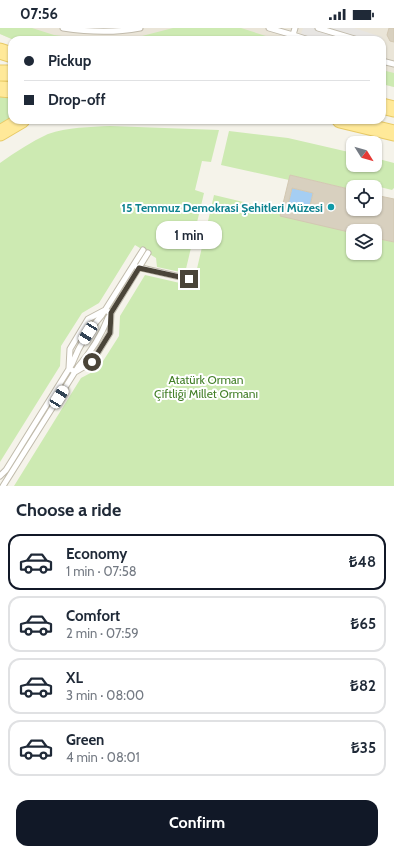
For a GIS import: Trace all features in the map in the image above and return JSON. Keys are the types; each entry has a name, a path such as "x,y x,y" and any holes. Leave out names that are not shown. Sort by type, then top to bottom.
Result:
{"main road":[{"path":"0,133 15,124"},
{"path":"357,124 394,133"}],"lane":[{"path":"63,28 100,32 140,28"},
{"path":"269,28 287,36"},
{"path":"318,28 345,36"},
{"path":"0,476 6,470 69,368 76,352 143,250"},
{"path":"4,486 75,372 86,358 111,313 148,253"},
{"path":"132,266 189,279"},
{"path":"105,310 111,313"},
{"path":"69,368 75,372"}],"shaded area":[{"path":"0,28 394,28 394,87 386,85 386,36 8,36 8,37 0,34"},
{"path":"303,28 354,28 379,36 300,36"}],"green space":[{"path":"0,28 32,28 62,36 8,36 8,37 0,34"},
{"path":"173,28 241,28 266,36 142,36"},
{"path":"386,71 394,73 394,87 386,85"},
{"path":"0,97 8,97 8,121 0,126"},
{"path":"110,126 219,130 211,162 202,161 195,190 204,193 185,273 157,267 156,258 135,245 99,303 82,313 61,346 60,366 0,462 0,163 23,147 48,134 71,129"},
{"path":"229,131 288,138 346,151 346,172 382,172 382,160 394,163 394,188 392,190 382,188 382,180 346,180 346,188 290,175 289,180 221,165"},
{"name":"Atatürk Orman Çiftliği Millet Ormanı","path":"214,195 281,211 346,231 346,260 382,260 382,239 394,242 394,486 14,486 81,378 98,369 119,336 120,316 145,275 193,286"}],"water":[{"path":"292,188 313,193 309,210 288,205"}],"building":[{"path":"389,28 394,28 394,42 390,41 387,35"},
{"name":"15 Temmuz Demokrasi Şehitleri Müzesi","path":"290,175 346,188 346,216 382,216 382,196 394,199 394,242 382,239 382,224 346,224 346,231 280,216","holes":["292,188 313,193 309,210 288,205"]}],"place":[{"name":"15 Temmuz Demokrasi Şehitleri Müzesi","path":"331,207"}],"route":[{"path":"92,362 110,333 111,313 139,268 189,279"}]}
